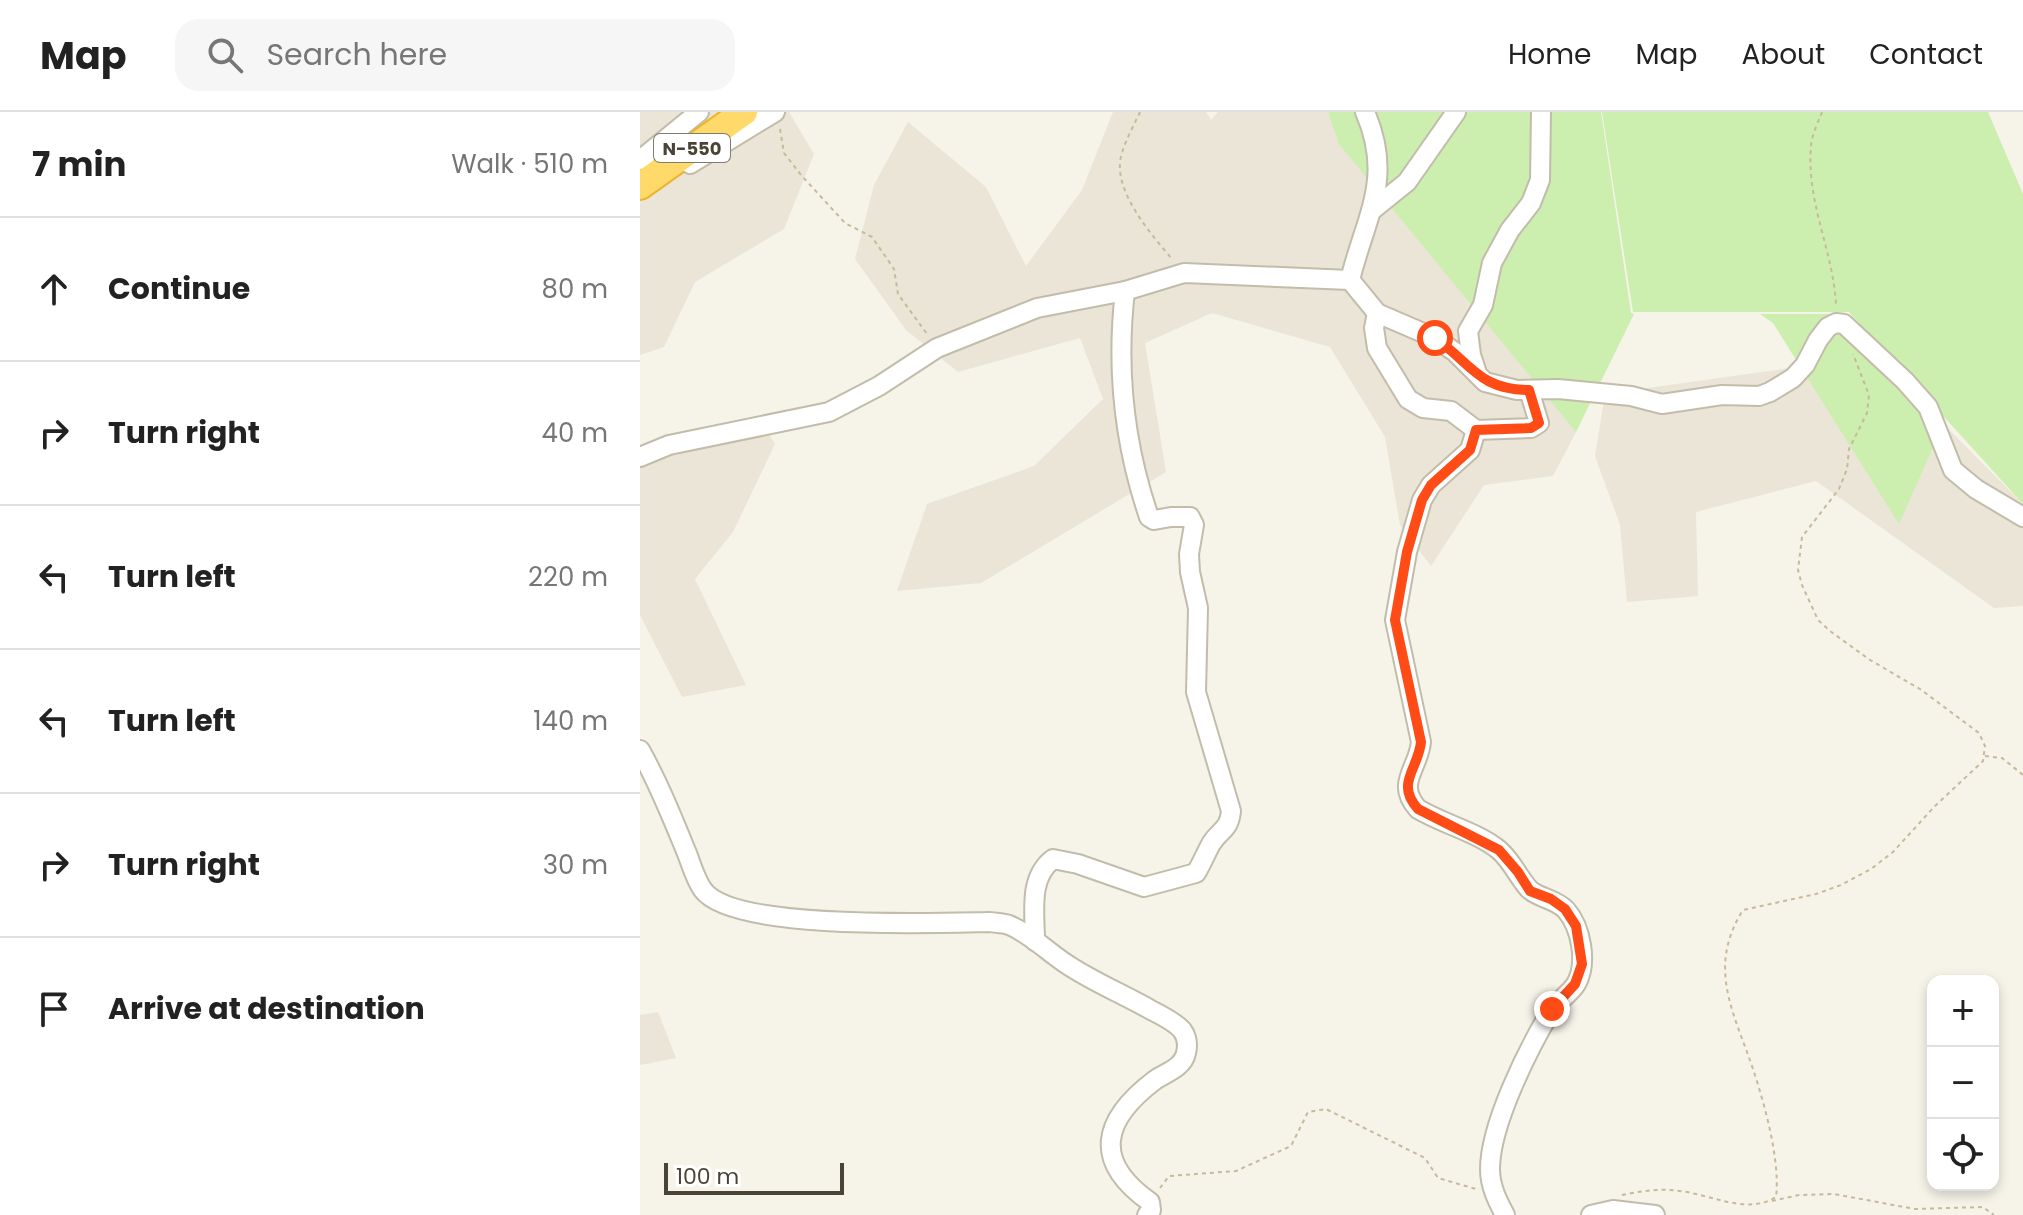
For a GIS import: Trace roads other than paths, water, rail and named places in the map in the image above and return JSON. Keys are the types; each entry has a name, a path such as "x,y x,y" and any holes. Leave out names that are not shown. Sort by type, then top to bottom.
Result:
{"highway":[{"name":"N-550","path":"643,175 725,112"},
{"name":"N-550","path":"643,175 744,112"}],"street":[{"path":"643,175 699,112"},
{"path":"1350,280 1379,176 1376,137 1365,112"},
{"path":"1371,211 1407,182 1456,112"},
{"path":"1479,377 1471,355 1468,331 1483,305 1492,263 1510,230 1531,203 1540,180 1541,112"},
{"path":"640,195 777,119"},
{"path":"640,457 669,445 829,412 879,386 937,348 1037,308 1125,291 1184,273 1350,280 1377,313 1441,342 1485,382 1517,390 1558,389 1631,396 1662,404 1722,395 1759,396 1770,392 1799,372 1828,327 1840,324 1905,381 1928,407 1953,470 1976,489 2023,517"},
{"path":"1035,941 1034,895 1044,866 1053,859 1078,864 1144,887 1196,873 1213,840 1226,829 1230,820 1231,811 1196,692 1198,608 1189,554 1194,525 1190,517 1154,520 1149,517 1136,480 1123,404 1119,336 1125,291"},
{"path":"1377,313 1374,328 1377,348 1408,399 1423,408 1451,411 1476,430 1531,428 1539,423 1529,390"},
{"path":"1441,342 1468,331"},
{"path":"1476,430 1470,450 1431,485 1422,500 1407,552 1395,620 1421,742 1420,755 1407,787 1409,799 1418,809 1499,850 1530,891 1551,899 1565,909 1576,926 1582,964 1575,984 1552,1009 1502,1115 1492,1144 1492,1190 1505,1215"},
{"path":"640,750 702,889 715,902 790,920 990,922 1009,926 1067,965 1180,1028 1187,1038 1186,1057 1132,1099 1119,1115 1110,1139 1111,1156 1118,1174 1148,1208"},
{"path":"1593,1214 1613,1210 1655,1215"}]}
